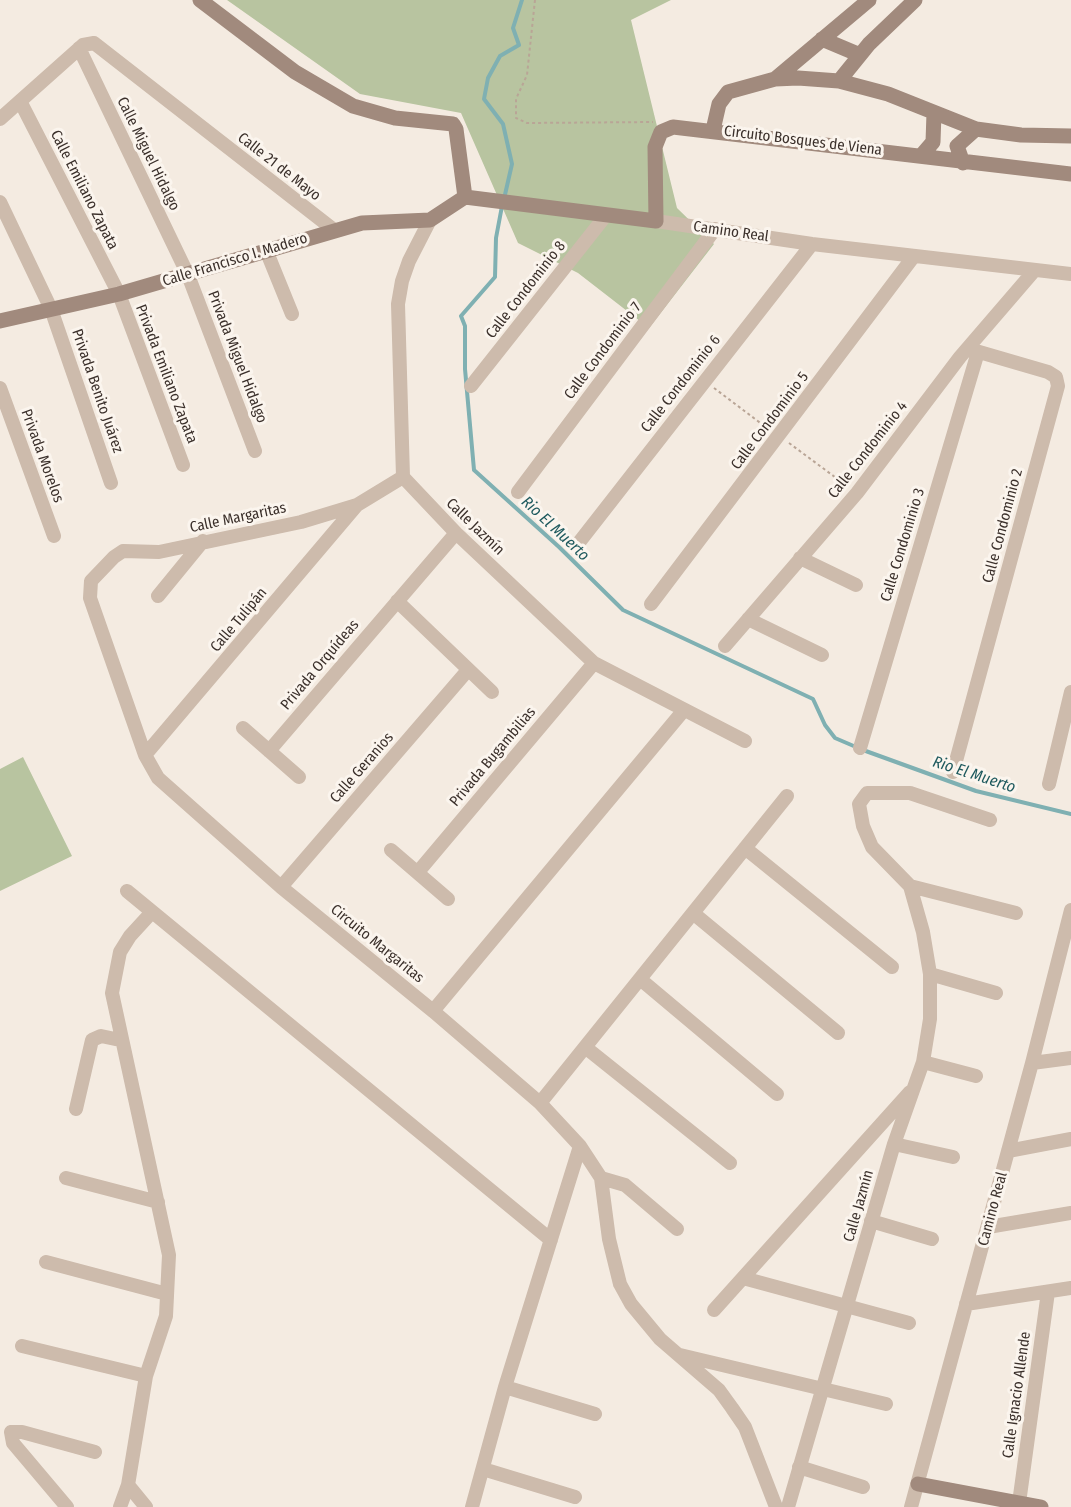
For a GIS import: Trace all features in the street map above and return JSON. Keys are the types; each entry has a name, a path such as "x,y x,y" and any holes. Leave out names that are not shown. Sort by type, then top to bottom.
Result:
{"main road":[{"path":"200,0 295,72 353,106 395,118 453,124 456,129 469,197 430,220"},
{"path":"775,79 869,0"},
{"path":"839,81 860,55 915,0"},
{"path":"822,39 860,55"},
{"name":"Circuito Bosques de Viena","path":"1071,136 1021,135 976,129 888,94 839,81 775,79 728,92 719,104 713,130 963,163 1071,174"},
{"path":"921,156 933,142 934,113"},
{"path":"656,221 655,147 661,132 673,127 713,130"},
{"path":"963,163 957,146 976,129"},
{"name":"Camino Real","path":"469,197 538,204 656,221"},
{"name":"Calle Francisco I. Madero","path":"0,321 119,294 362,223 430,220"},
{"path":"918,1484 988,1503 1019,1503 1041,1507"}],"street":[{"name":"Calle 21 de Mayo","path":"79,48 89,42 94,43 334,230"},
{"path":"0,119 79,48"},
{"name":"Calle Miguel Hidalgo","path":"79,48 188,275"},
{"name":"Calle Emiliano Zapata","path":"20,101 119,294"},
{"name":"Privada Benito Juárez","path":"0,202 51,309 111,483"},
{"name":"Calle Condominio 8","path":"471,386 607,214"},
{"path":"403,477 398,304 402,281 430,220"},
{"name":"Camino Real","path":"656,221 812,244 1071,274"},
{"name":"Calle Condominio 7","path":"518,492 715,229"},
{"name":"Calle Condominio 6","path":"577,545 812,244"},
{"path":"266,250 292,314"},
{"name":"Calle Condominio 5","path":"651,604 914,256"},
{"name":"Calle Condominio 4","path":"724,646 857,493 973,351 1034,271"},
{"name":"Privada Miguel Hidalgo","path":"188,275 255,451"},
{"name":"Privada Emiliano Zapata","path":"119,294 183,465"},
{"name":"Calle Condominio 3","path":"860,747 973,351"},
{"name":"Calle Condominio 2","path":"953,772 1058,386 1056,377 1048,372 973,351"},
{"name":"Privada Morelos","path":"0,388 54,536"},
{"name":"Calle Margaritas","path":"89,589 91,581 123,551 159,552 301,522 357,505 403,477"},
{"name":"Calle Jazmín","path":"403,477 456,532 594,663 745,741"},
{"name":"Calle Tulipán","path":"145,755 357,505"},
{"name":"Privada Orquídeas","path":"269,751 456,532"},
{"path":"158,596 203,541"},
{"path":"800,558 856,585"},
{"name":"Circuito Margaritas","path":"89,589 145,755 158,778 281,887 433,1011 540,1103 579,1146 601,1178"},
{"path":"397,601 492,692"},
{"path":"748,619 822,655"},
{"name":"Privada Bugambilias","path":"418,872 594,663"},
{"name":"Calle Geranios","path":"281,887 468,670"},
{"path":"1049,784 1071,692"},
{"path":"433,1011 684,710"},
{"path":"243,728 299,777"},
{"path":"990,820 910,793 874,792 862,797 859,804 861,819 872,847 910,886 1016,913"},
{"path":"540,1103 788,795"},
{"path":"745,848 891,967"},
{"path":"391,850 448,898"},
{"name":"Calle Jazmín","path":"788,1507 894,1144 923,1062 930,1019 930,974 923,932 910,886"},
{"path":"127,891 551,1240"},
{"name":"Camino Real","path":"911,1507 1032,1063 1071,910"},
{"path":"120,1507 128,1485 146,1376 166,1316 169,1255 120,1040 112,993 120,952 130,936 152,912"},
{"path":"693,913 838,1033"},
{"path":"930,974 996,993"},
{"path":"640,979 777,1094"},
{"path":"76,1108 92,1040 101,1036 120,1040"},
{"path":"585,1047 730,1163"},
{"path":"1032,1063 1071,1058"},
{"path":"923,1062 976,1076"},
{"path":"714,1310 916,1086"},
{"path":"1008,1151 1071,1139"},
{"path":"894,1144 953,1157"},
{"path":"472,1507 505,1387 579,1146"},
{"path":"66,1178 158,1202"},
{"path":"677,1229 625,1185 601,1178 609,1239 620,1284 643,1321 719,1390 745,1427 776,1507"},
{"path":"988,1227 1071,1213"},
{"path":"872,1221 932,1239"},
{"path":"46,1262 167,1294"},
{"path":"743,1278 909,1323"},
{"path":"966,1305 1071,1288"},
{"name":"Calle Ignacio Allende","path":"1019,1503 1048,1292"},
{"path":"22,1346 146,1376"},
{"path":"678,1354 885,1404"},
{"path":"505,1387 595,1414"},
{"path":"67,1507 13,1443 11,1432 22,1432 94,1452"},
{"path":"800,1467 863,1487"},
{"path":"483,1469 575,1497"},
{"path":"128,1485 146,1507"}],"path":[{"path":"535,0 527,75 516,99 516,118 527,123 647,121 673,127"}],"green space":[{"path":"227,0 671,0 631,20 677,208 714,244 649,328 578,273 518,243 461,113 360,94"},
{"path":"23,757 72,856 0,891 0,769"}],"waterway":[{"name":"Rio El Muerto","path":"504,199 512,164 503,124 484,99 488,78 500,56 519,45 513,28 522,0"},
{"name":"Rio El Muerto","path":"502,206 496,238 495,277 461,316 465,326 465,369 474,470 559,547 623,610 813,699 825,725 835,738 856,747"},
{"name":"Rio El Muerto","path":"863,750 976,791 1071,814"}]}
